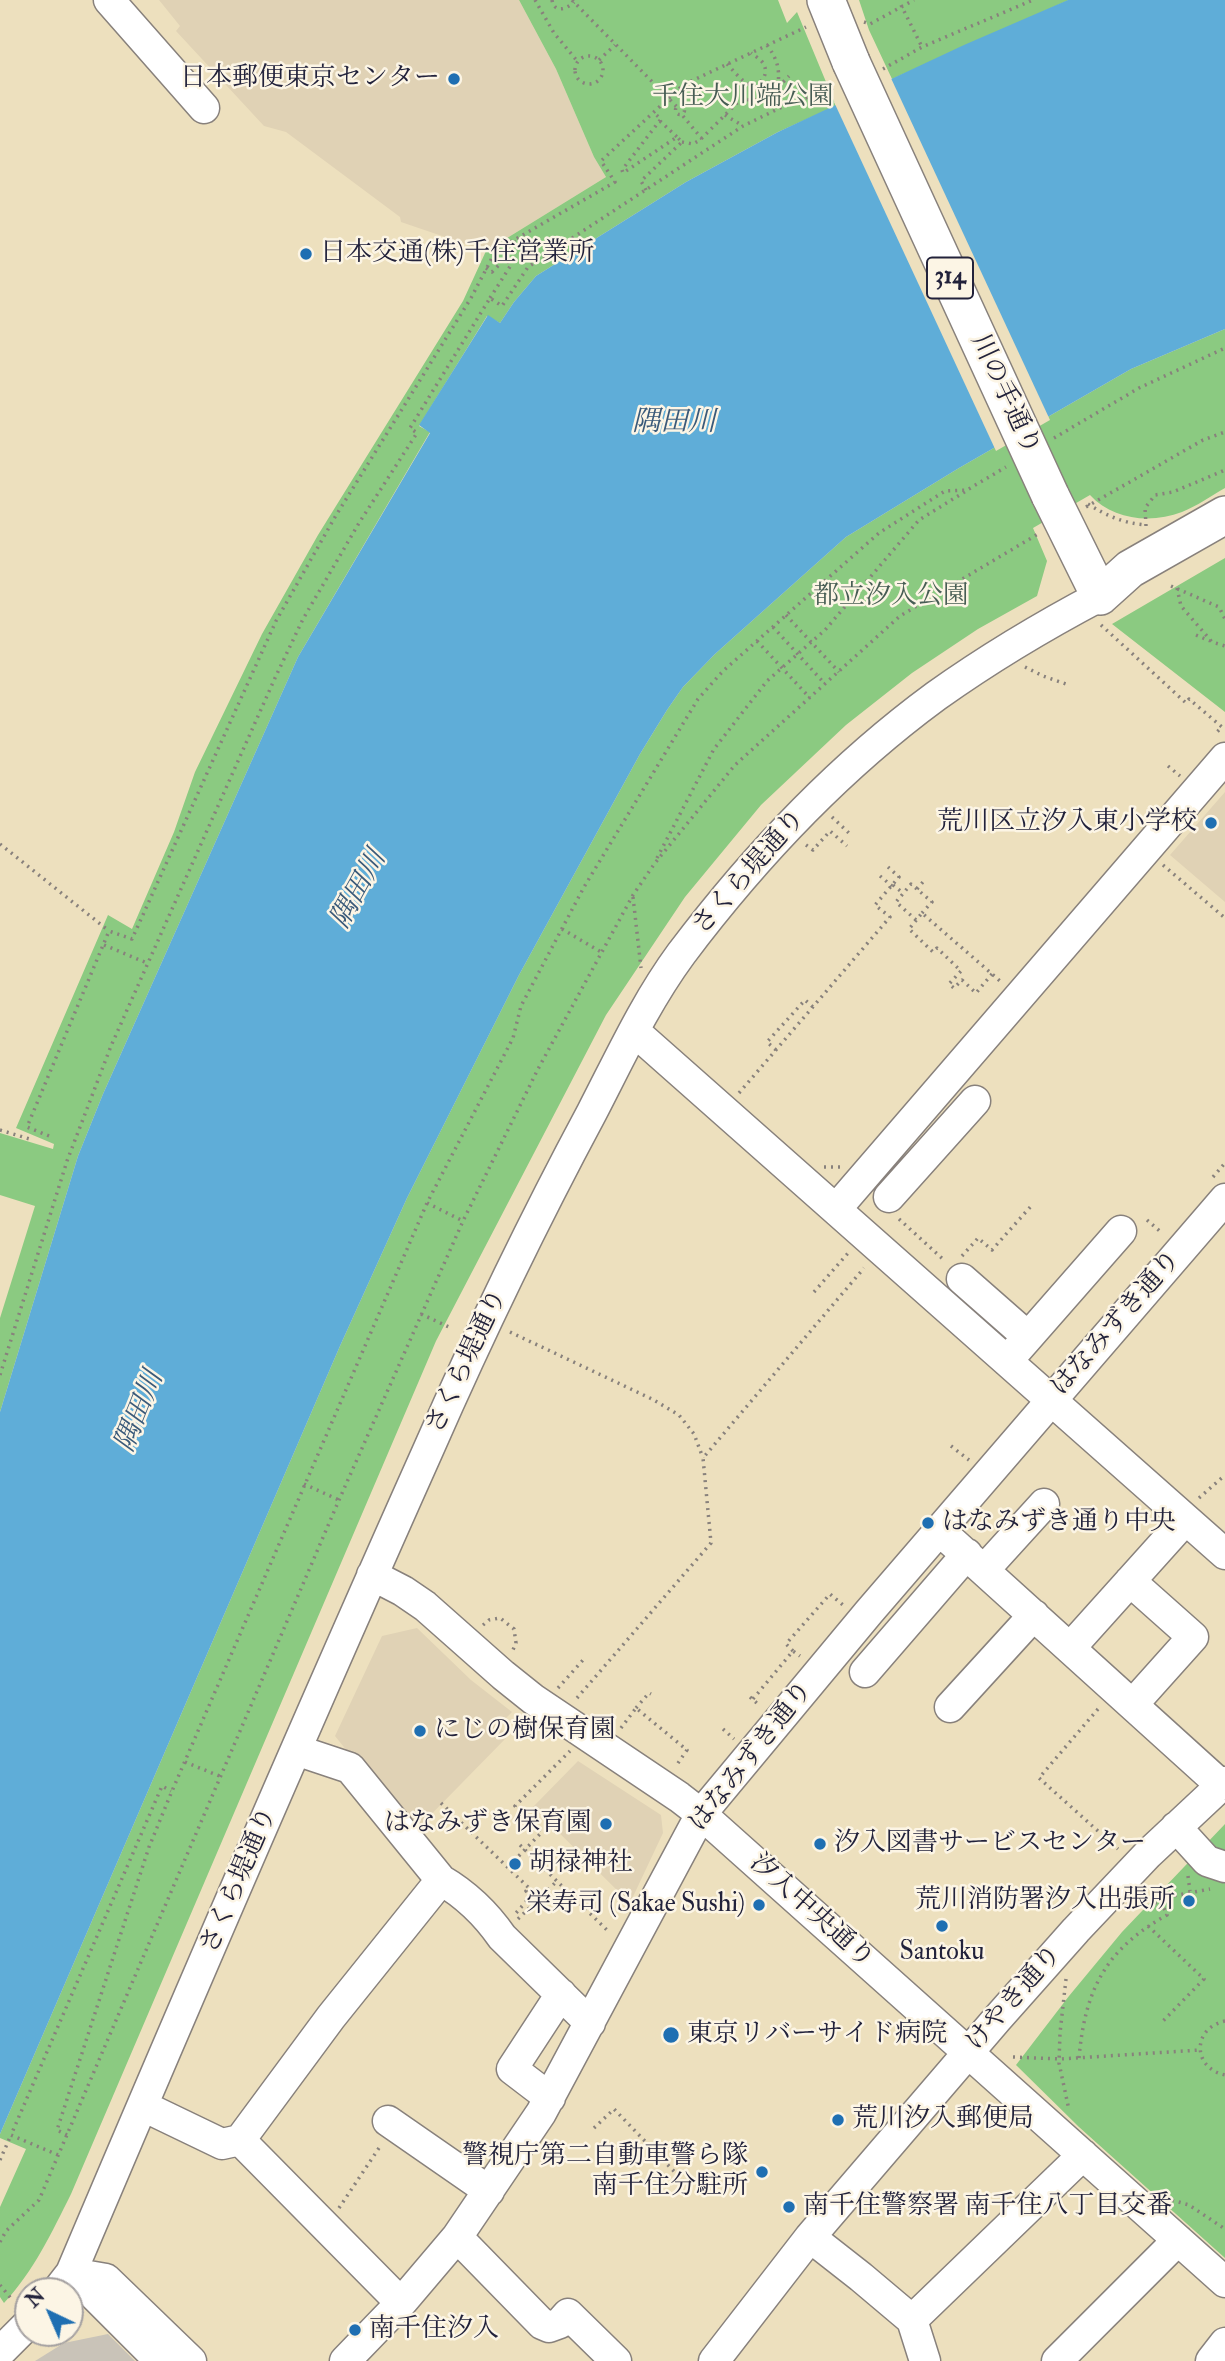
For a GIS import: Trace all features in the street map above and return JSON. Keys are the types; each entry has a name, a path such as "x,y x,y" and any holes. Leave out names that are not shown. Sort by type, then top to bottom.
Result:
{"main road":[{"name":"川の手通り","path":"817,13 855,73 1065,498 1100,610"},
{"path":"1100,610 1130,569 1225,515"},
{"path":"1100,610 1139,583 1225,534"}],"street":[{"path":"108,0 204,108"},
{"name":"さくら堤通り","path":"66,2277 478,1337 560,1172 650,1001 700,929 787,828 824,790 934,698 1003,652 1100,610"},
{"path":"836,1209 915,1118 1219,747"},
{"path":"634,1031 1051,1401 1189,1512 1225,1554"},
{"path":"889,1197 975,1101"},
{"path":"915,1118 939,1140"},
{"name":"はなみずき通り","path":"345,2361 401,2304 457,2237 550,2098 701,1814 939,1530 1222,1208"},
{"path":"1007,1361 1134,1225"},
{"path":"958,1268 1028,1337"},
{"path":"865,1672 976,1562 1044,1504"},
{"path":"1070,1648 1189,1512"},
{"path":"939,1530 1223,1784"},
{"name":"汐入中央通り","path":"372,1575 425,1606 533,1699 673,1792 701,1814 1225,2282"},
{"path":"1130,1581 1193,1637 1133,1704"},
{"path":"950,1707 1034,1615"},
{"path":"296,1750 350,1769 441,1880 465,1896 502,1937 590,2023"},
{"name":"けやき通り","path":"714,2361 810,2237 968,2052 1076,1930 1183,1820 1223,1784"},
{"path":"1183,1820 1225,1852"},
{"path":"1183,1820 1207,1860 1222,1877"},
{"path":"143,2106 222,2144 240,2140 331,2017 441,1880"},
{"path":"550,2098 512,2069 561,1994"},
{"path":"391,2123 489,2191"},
{"path":"240,2140 401,2304"},
{"path":"912,2320 1083,2155"},
{"path":"457,2237 542,2324 549,2327 559,2323 568,2314 616,2361"},
{"path":"810,2237 912,2320 925,2361"},
{"path":"1057,2361 1178,2240"},
{"path":"84,2280 106,2278 191,2361"},
{"path":"84,2298 160,2361"},
{"path":"0,2352 14,2326"},
{"path":"1211,2361 1225,2343"}],"path":[{"path":"535,0 554,33 578,62"},
{"path":"552,0 560,10 573,1 677,107"},
{"path":"859,20 870,24 914,0"},
{"path":"490,298 502,306 528,267 743,127 855,73 891,66 922,47 1033,0"},
{"path":"901,5 922,47"},
{"path":"0,844 109,931 132,939 276,621 335,517 471,298 493,256 514,240 615,182 601,161 683,85 767,45 817,13"},
{"path":"598,61 615,45"},
{"path":"767,45 780,70 778,87"},
{"path":"727,64 748,83 759,83 765,75 765,67 751,53"},
{"path":"589,57 598,61 602,66 601,75 596,82 591,84 578,79 575,71 578,62 589,57"},
{"path":"653,112 682,142 693,144 702,139 742,98 754,101 771,94 789,76"},
{"path":"771,94 784,106"},
{"path":"725,115 743,127"},
{"path":"683,116 702,139"},
{"path":"660,121 622,170 623,173 677,137"},
{"path":"646,190 641,181 682,142"},
{"path":"486,268 492,272 518,246 514,240"},
{"path":"0,1375 67,1161 111,1046 303,619 359,523 417,433 410,428 511,265 505,258"},
{"path":"1047,442 1139,388 1225,348"},
{"path":"1083,509 1203,440 1225,432"},
{"path":"655,863 714,749 767,681 825,630 919,520 1013,463"},
{"path":"1065,498 1090,505 1124,523 1149,526 1145,508 1155,495 1173,492 1225,470"},
{"path":"67,2135 57,2130 149,1847 184,1762 427,1203 513,1038 521,1006 584,887 698,699 723,671 879,533 944,491 967,490"},
{"path":"1171,586 1219,607 1225,619"},
{"path":"1177,589 1181,606 1212,642"},
{"path":"1219,607 1225,605"},
{"path":"1100,610 1186,702 1189,699 1223,728 1219,747"},
{"path":"786,615 839,672"},
{"path":"773,627 825,684"},
{"path":"1196,635 1225,646"},
{"path":"757,640 810,698"},
{"path":"1026,667 1066,684"},
{"path":"1168,766 1181,777 1188,766"},
{"path":"831,817 851,835"},
{"path":"805,844 813,850 830,831 847,846"},
{"path":"1158,860 1225,918"},
{"path":"733,1100 890,917 875,905 899,877 888,867"},
{"path":"880,876 903,892"},
{"path":"917,889 923,882"},
{"path":"916,920 896,902 911,884 932,902 909,929 933,952 937,948 961,971 949,984 954,988 962,980 976,993 992,974"},
{"path":"633,895 641,968"},
{"path":"922,913 1006,986"},
{"path":"562,929 601,952"},
{"path":"49,1136 27,1127 109,931"},
{"path":"103,945 148,963"},
{"path":"776,1050 767,1042 805,1000 813,1007"},
{"path":"0,1130 33,1140"},
{"path":"820,1167 843,1167"},
{"path":"889,1197 889,1210 958,1268 978,1238 992,1250 1032,1205"},
{"path":"427,1203 463,1221"},
{"path":"1134,1225 1164,1234"},
{"path":"814,1292 855,1245"},
{"path":"703,1458 871,1260"},
{"path":"420,1314 451,1328"},
{"path":"508,1331 652,1399 679,1415 694,1434 703,1458 710,1543 573,1702"},
{"path":"951,1446 974,1465"},
{"path":"1189,1512 1225,1475"},
{"path":"304,1484 340,1500"},
{"path":"807,1662 786,1644 830,1594 850,1611"},
{"path":"481,1626 496,1617 509,1621 517,1636 512,1652"},
{"path":"752,1699 793,1651"},
{"path":"556,1690 584,1659"},
{"path":"617,1732 649,1693 651,1694"},
{"path":"636,1708 687,1749 674,1769"},
{"path":"1099,1708 1039,1777 1118,1849"},
{"path":"508,1867 542,1832 515,1806 572,1750"},
{"path":"184,1762 222,1777"},
{"path":"0,2160 162,1786 172,1791"},
{"path":"442,1803 529,1888 526,1891 531,1896 514,1915"},
{"path":"520,1845 617,1939"},
{"path":"1144,1894 1155,1903 1222,1877"},
{"path":"509,1928 557,1881"},
{"path":"1079,2058 1085,2013 1105,1966 1135,1934 1167,1915 1161,1901"},
{"path":"1148,1926 1204,1979 1163,2021"},
{"path":"1066,1979 1059,2034 1062,2080 1070,2116"},
{"path":"1225,2021 1210,2027 1205,2033 1200,2050 1207,2066 1225,2076"},
{"path":"1013,2057 1060,2059 1200,2050"},
{"path":"594,2128 614,2109 692,2190"},
{"path":"326,2227 391,2123"},
{"path":"11,2136 58,2155"},
{"path":"1162,2197 1189,2205 1225,2229"},
{"path":"0,2285 14,2304"}],"shaded area":[{"path":"159,0 519,0 556,69 594,157 606,177 486,251 401,222 400,217 286,132 264,126 176,31 180,26"},
{"name":"荒川区立汐入東小学校","path":"1225,792 1225,902 1170,855"},
{"name":"にじの樹保育園","path":"417,1628 471,1680 512,1712 498,1726 508,1736 413,1833 335,1736 382,1636"},
{"name":"はなみずき保育園","path":"578,1761 661,1815 663,1833 630,1903 533,1807"},
{"path":"108,2334 135,2361 35,2361 58,2347 84,2347 84,2339"}],"green space":[{"name":"千住大川端公園","path":"519,0 778,0 787,23 797,12 836,106 778,132 686,182 536,276 500,323 487,316 419,426 430,432 298,657 103,1094 78,1156 0,1412 0,1318 35,1206 0,1195 0,1133 53,1149 54,1144 16,1128 108,915 132,929 174,832 195,772 262,634 318,535 463,301 486,251 606,177 594,157 556,69"},
{"path":"859,0 1069,0 892,79 869,30"},
{"name":"都立汐入公園","path":"1225,329 1225,488 1188,510 1158,518 1121,515 1090,495 1033,528 1047,561 1037,596 978,629 912,673 846,725 761,805 685,897 606,1015 436,1341 71,2194 24,2277 14,2277 14,2292 4,2303 0,2297 0,2207 26,2149 0,2138 0,2134 340,1346 407,1198 519,975 640,754 683,687 715,654 846,537 1131,369"},
{"path":"1225,558 1225,712 1112,624"},
{"path":"1225,1824 1225,2258 1079,2127 1016,2065 1122,1932"}],"water":[{"name":"隅田川","path":"1068,0 1225,0 1225,329 1131,369 846,537 715,654 683,687 667,710 640,754 519,975 407,1198 340,1346 0,2134 0,1412 78,1156 103,1094 298,657 430,433 419,425 488,315 500,323 536,276 686,182 778,132 964,45"}],"pier":[{"path":"890,76 1050,420 996,451 834,102"}],"place":[{"name":"日本郵便東京センター","path":"454,79"},
{"name":"日本交通(株)千住営業所","path":"306,254"},
{"name":"荒川区立汐入東小学校","path":"1211,823"},
{"name":"はなみずき通り中央","path":"928,1523"},
{"name":"にじの樹保育園","path":"420,1731"},
{"name":"はなみずき保育園","path":"606,1824"},
{"name":"汐入図書サービスセンター","path":"820,1844"},
{"name":"胡禄神社","path":"515,1864"},
{"name":"荒川消防署汐入出張所","path":"1189,1901"},
{"name":"栄寿司 (Sakae Sushi)","path":"759,1905"},
{"name":"Santoku","path":"942,1926"},
{"name":"東京リバーサイド病院","path":"671,2035"},
{"name":"荒川汐入郵便局","path":"838,2120"},
{"name":"警視庁第二自動車警ら隊 南千住分駐所","path":"762,2172"},
{"name":"南千住警察署 南千住八丁目交番","path":"789,2207"},
{"name":"南千住汐入","path":"355,2330"}]}
